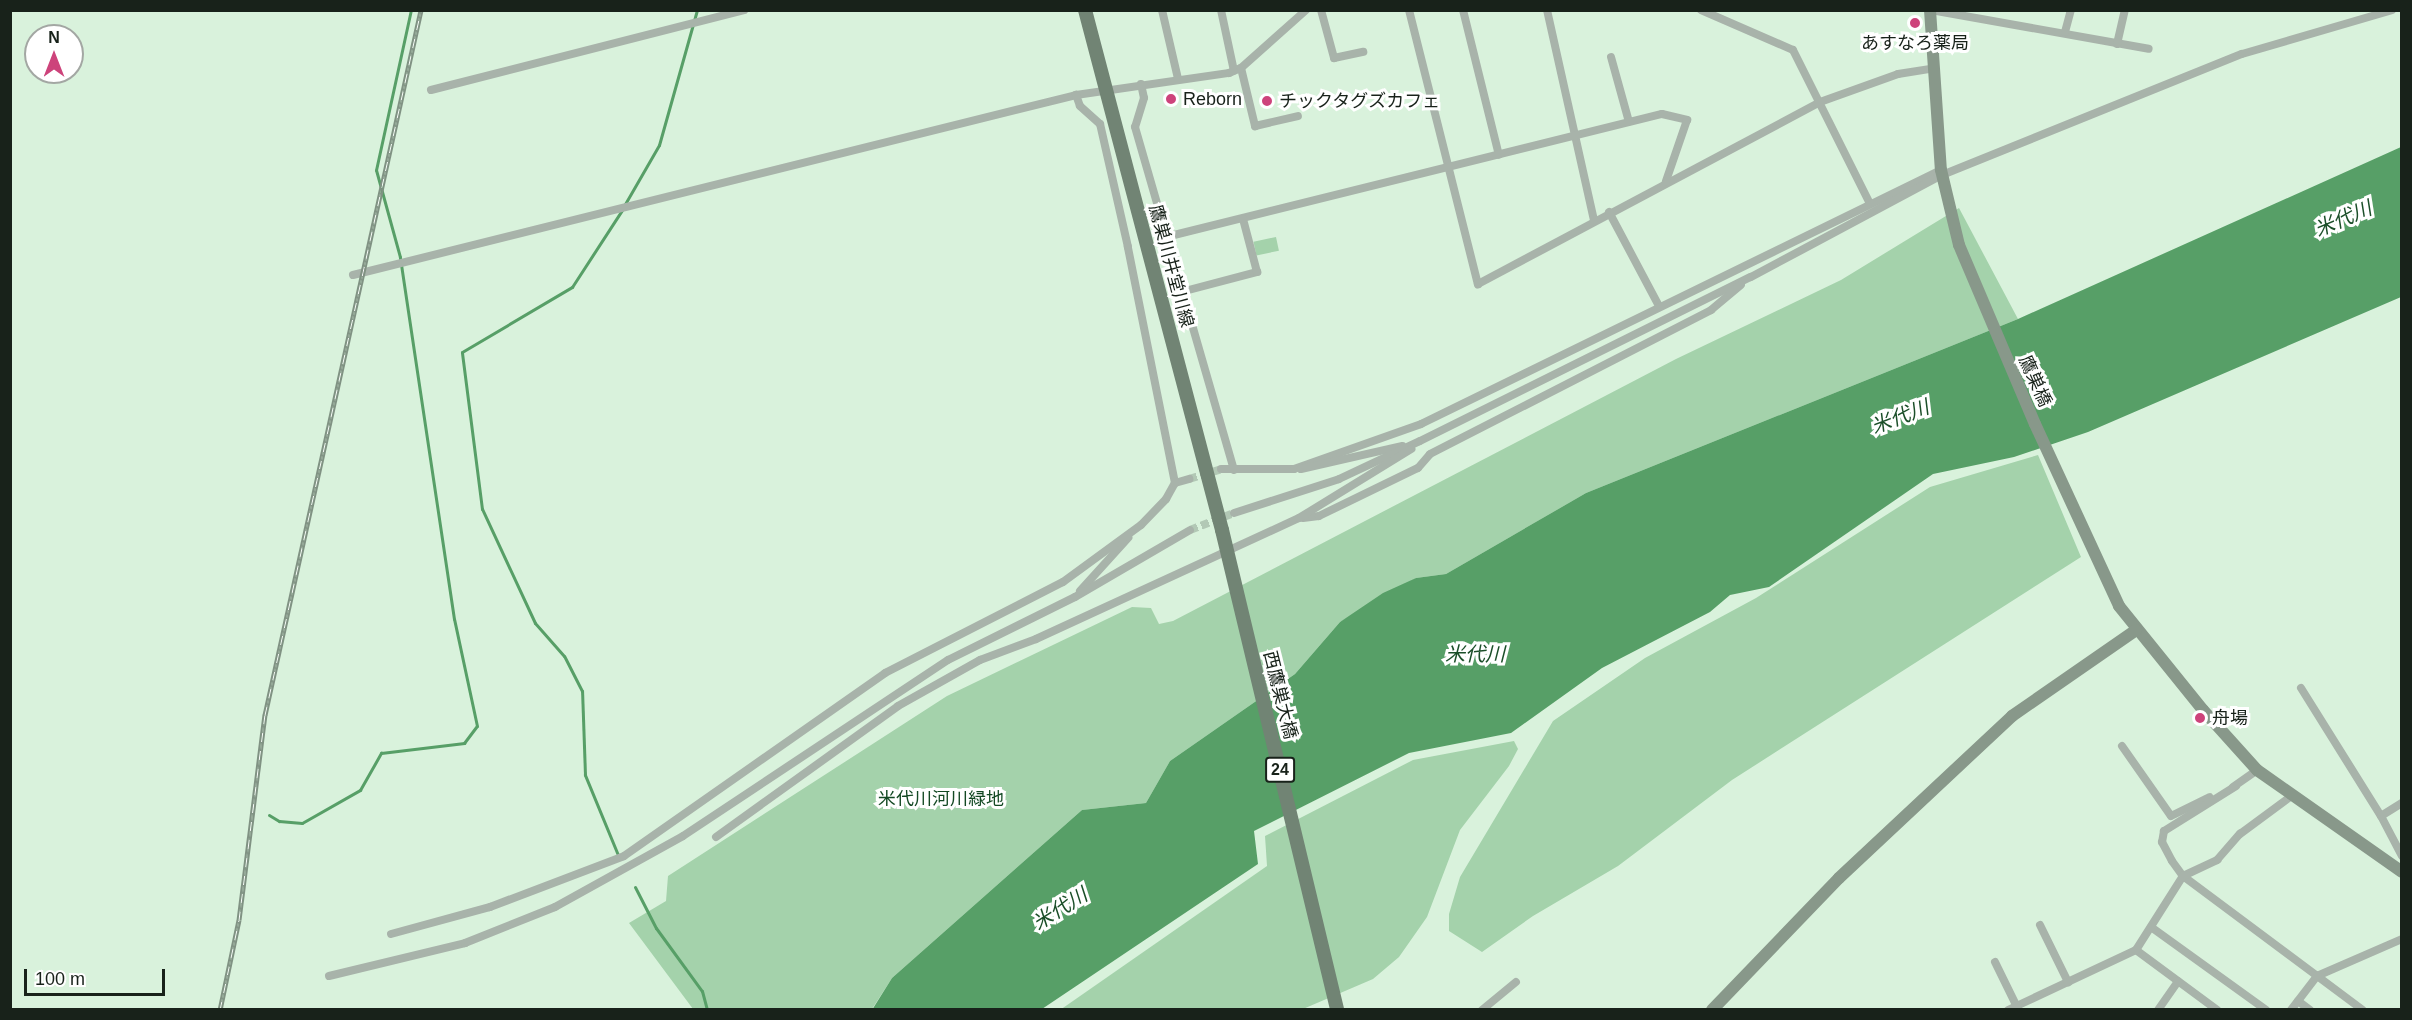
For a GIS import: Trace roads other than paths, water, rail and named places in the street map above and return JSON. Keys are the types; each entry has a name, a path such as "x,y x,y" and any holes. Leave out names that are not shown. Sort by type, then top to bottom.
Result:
{"main road":[{"name":"鷹巣川井堂川線","path":"1085,10 1222,530"},
{"name":"西鷹巣大橋","path":"1222,530 1337,1010"}],"street":[{"path":"431,90 744,10"},
{"path":"1162,10 1178,79"},
{"path":"1221,10 1255,126 1298,116"},
{"path":"353,275 1076,94 1238,69 1306,10"},
{"path":"1321,10 1334,58 1363,52"},
{"path":"1409,10 1478,284 1666,181 1820,102 1898,74 1934,68"},
{"path":"1463,10 1499,155"},
{"path":"1546,10 1594,220"},
{"path":"1701,10 1793,51 1869,202"},
{"path":"1931,10 2065,32 2149,49"},
{"name":"鷹巣橋","path":"1931,10 1943,176 1968,272 2109,587 2136,630 2257,770 2290,796 2402,872"},
{"path":"2065,32 2071,10"},
{"path":"2116,44 2125,10"},
{"path":"1294,469 1421,424 1869,202 1943,176 2242,54 2392,10"},
{"path":"1611,57 1629,122"},
{"path":"1142,84 1144,98 1135,127 1234,470"},
{"path":"1075,597 1166,499 1175,483 1100,124 1080,106 1076,94"},
{"path":"1166,237 1662,114 1687,120 1666,181"},
{"path":"1234,513 1339,479 1420,441 1751,277 1943,176"},
{"path":"1609,212 1659,306"},
{"path":"1181,292 1257,272 1243,219"},
{"path":"1299,518 1319,516 1418,468 1430,454 1711,310 1751,277"},
{"path":"1221,469 1313,468 1420,441"},
{"path":"716,837 897,706 981,660 1036,639 1299,518 1400,458 1420,441"},
{"path":"1175,483 1189,479"},
{"path":"391,934 490,908 624,856 902,662 1047,592 1141,525"},
{"path":"329,976 465,944 555,907 683,836 948,660 1075,597 1190,531"},
{"path":"1712,1010 1839,878 2003,724 2136,630"},
{"path":"2301,688 2381,816 2402,856"},
{"path":"2122,746 2171,816 2236,786"},
{"path":"2257,770 2236,786 2164,831 2162,842 2183,876 2363,1010"},
{"path":"1995,962 2014,1008 2136,950 2183,876 2217,860 2240,834 2290,796"},
{"path":"2381,816 2402,803"},
{"path":"2040,926 2068,982"},
{"path":"2151,927 2266,1010"},
{"path":"2291,1010 2317,976 2402,939"},
{"path":"2136,950 2217,1010"},
{"path":"2158,1010 2178,981"},
{"path":"1482,1010 1516,982 1489,1010"},
{"path":"2298,1001 2310,1010"}],"water":[{"name":"米代川","path":"2401,147 2401,297 2088,432 2014,457 1933,474 1769,587 1730,595 1710,612 1602,668 1511,733 1409,753 1254,831 1258,864 1042,1009 872,1010 892,978 1082,810 1146,803 1170,761 1295,674 1340,622 1383,593 1416,578 1446,574 1586,493 2018,319"}],"waterway":[{"path":"269,815 279,821 302,823 360,790 381,753 464,743 477,726 454,619 400,257 376,170 411,10"},
{"path":"625,204 659,145 697,10"},
{"path":"618,855 585,775 582,691 564,656 535,623 482,509 462,352 572,287 622,210"},
{"path":"635,887 656,928 702,991 707,1010"}],"tunnel":[{"path":"1189,479 1221,469"},
{"path":"1190,530 1234,513"}],"railway":[{"path":"220,1010 239,920 265,715 421,10"}],"place":[{"name":"あすなろ薬局","path":"1915,23"},
{"name":"Reborn","path":"1171,99"},
{"name":"チックタグズカフェ","path":"1267,101"},
{"name":"舟場","path":"2200,718"}],"park label":[{"name":"米代川河川緑地","path":"941,799"}]}
